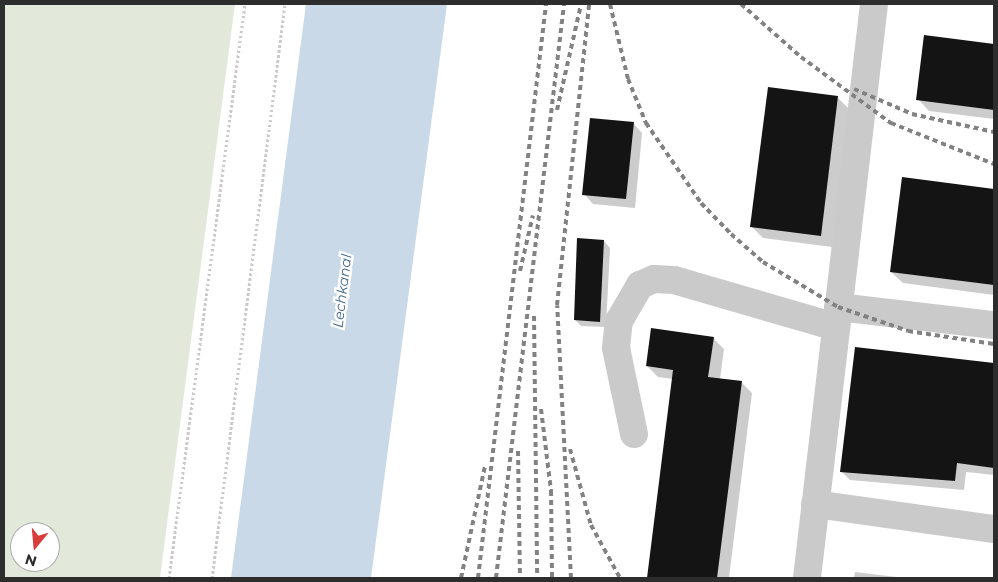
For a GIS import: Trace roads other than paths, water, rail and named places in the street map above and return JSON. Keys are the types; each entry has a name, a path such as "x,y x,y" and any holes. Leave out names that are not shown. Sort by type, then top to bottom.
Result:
{"lane":[{"path":"807,578 874,4"},
{"path":"634,434 616,348 619,321 640,285 654,279 674,280 837,317 994,326"},
{"path":"815,504 994,528"}],"water":[{"name":"Lechkanal","path":"306,4 447,4 371,578 231,578"}],"railway":[{"path":"478,578 546,4"},
{"path":"496,578 564,4"},
{"path":"557,110 581,4"},
{"path":"571,578 557,305 589,4"},
{"path":"610,4 628,79 646,123 701,203 731,234 763,262 838,307 908,331 994,344"},
{"path":"741,4 801,57 891,123 994,164"},
{"path":"854,89 912,114 994,132"},
{"path":"520,271 533,215"},
{"path":"534,316 537,578"},
{"path":"541,409 551,491 552,578"},
{"path":"570,449 591,525 620,578"},
{"path":"518,451 520,578"},
{"path":"461,578 485,466"}]}
